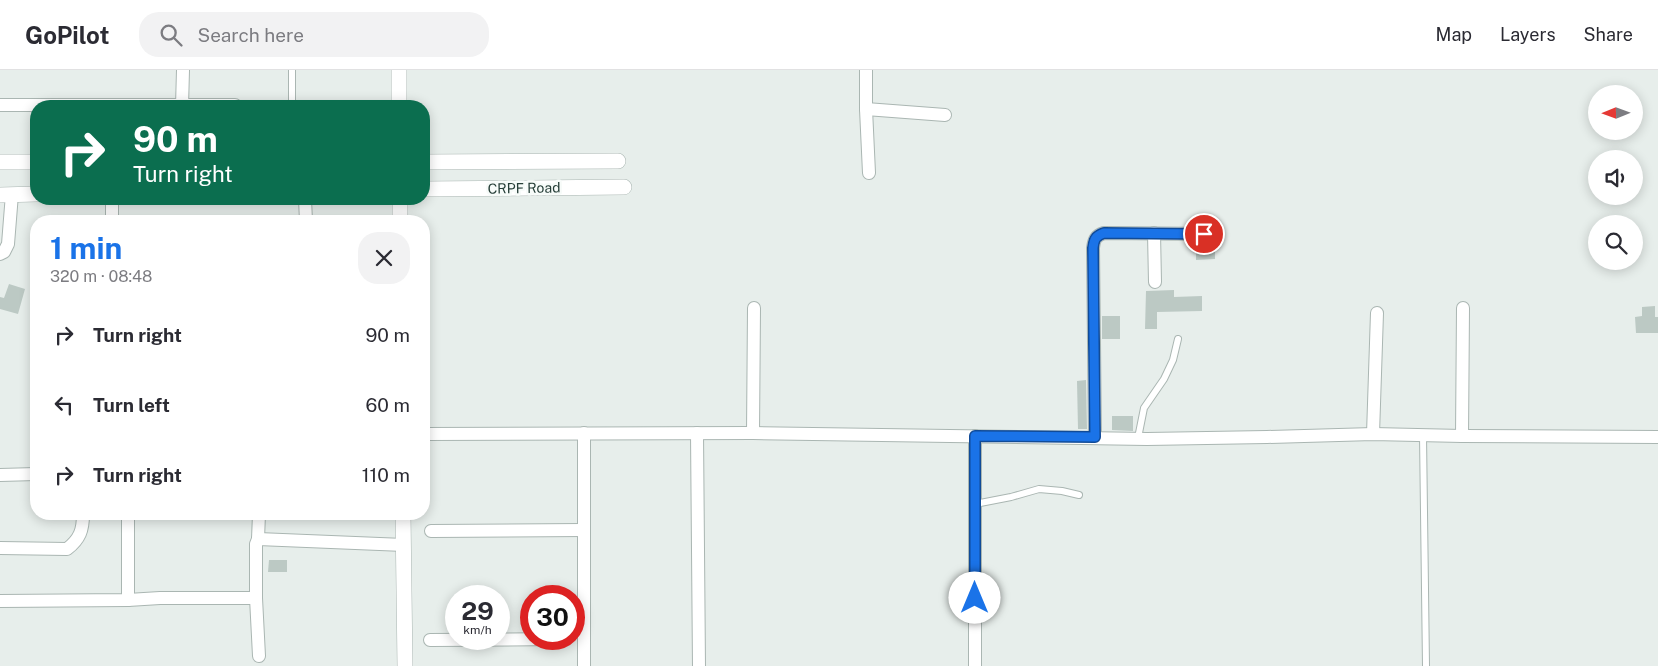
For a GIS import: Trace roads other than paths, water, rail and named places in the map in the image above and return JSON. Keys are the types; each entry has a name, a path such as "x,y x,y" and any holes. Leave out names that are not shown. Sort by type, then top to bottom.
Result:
{"street":[{"path":"182,100 183,70"},
{"path":"399,100 400,70"},
{"path":"866,70 869,173"},
{"path":"0,105 30,105"},
{"path":"866,109 945,115"},
{"path":"0,162 30,162"},
{"path":"430,162 618,162"},
{"name":"CRPF Road","path":"430,189 624,187"},
{"path":"0,254 4,252 8,244 6,195 30,194"},
{"path":"1095,437 1094,240 1098,235 1104,233 1217,234"},
{"path":"1154,233 1155,282"},
{"path":"753,433 754,308"},
{"path":"1462,436 1464,308"},
{"path":"1373,434 1377,313"},
{"path":"581,585 584,530 584,433"},
{"path":"697,433 699,666"},
{"path":"430,434 753,433 1138,438 1373,434 1658,437"},
{"path":"975,436 976,666"},
{"path":"0,475 30,474"},
{"path":"0,548 67,549 76,542 80,535 83,520"},
{"path":"128,520 128,600"},
{"path":"259,520 256,544 256,598 259,656"},
{"path":"403,520 405,666"},
{"path":"431,531 584,530"},
{"path":"258,539 404,545"},
{"path":"0,600 256,598"},
{"path":"430,640 520,639"},
{"path":"581,650 584,666"}],"lane":[{"path":"292,70 292,100"},
{"path":"1138,438 1144,408 1164,379 1173,360 1178,339"},
{"path":"1423,435 1426,666"},
{"path":"975,504 1012,497 1039,489 1079,495"}]}
